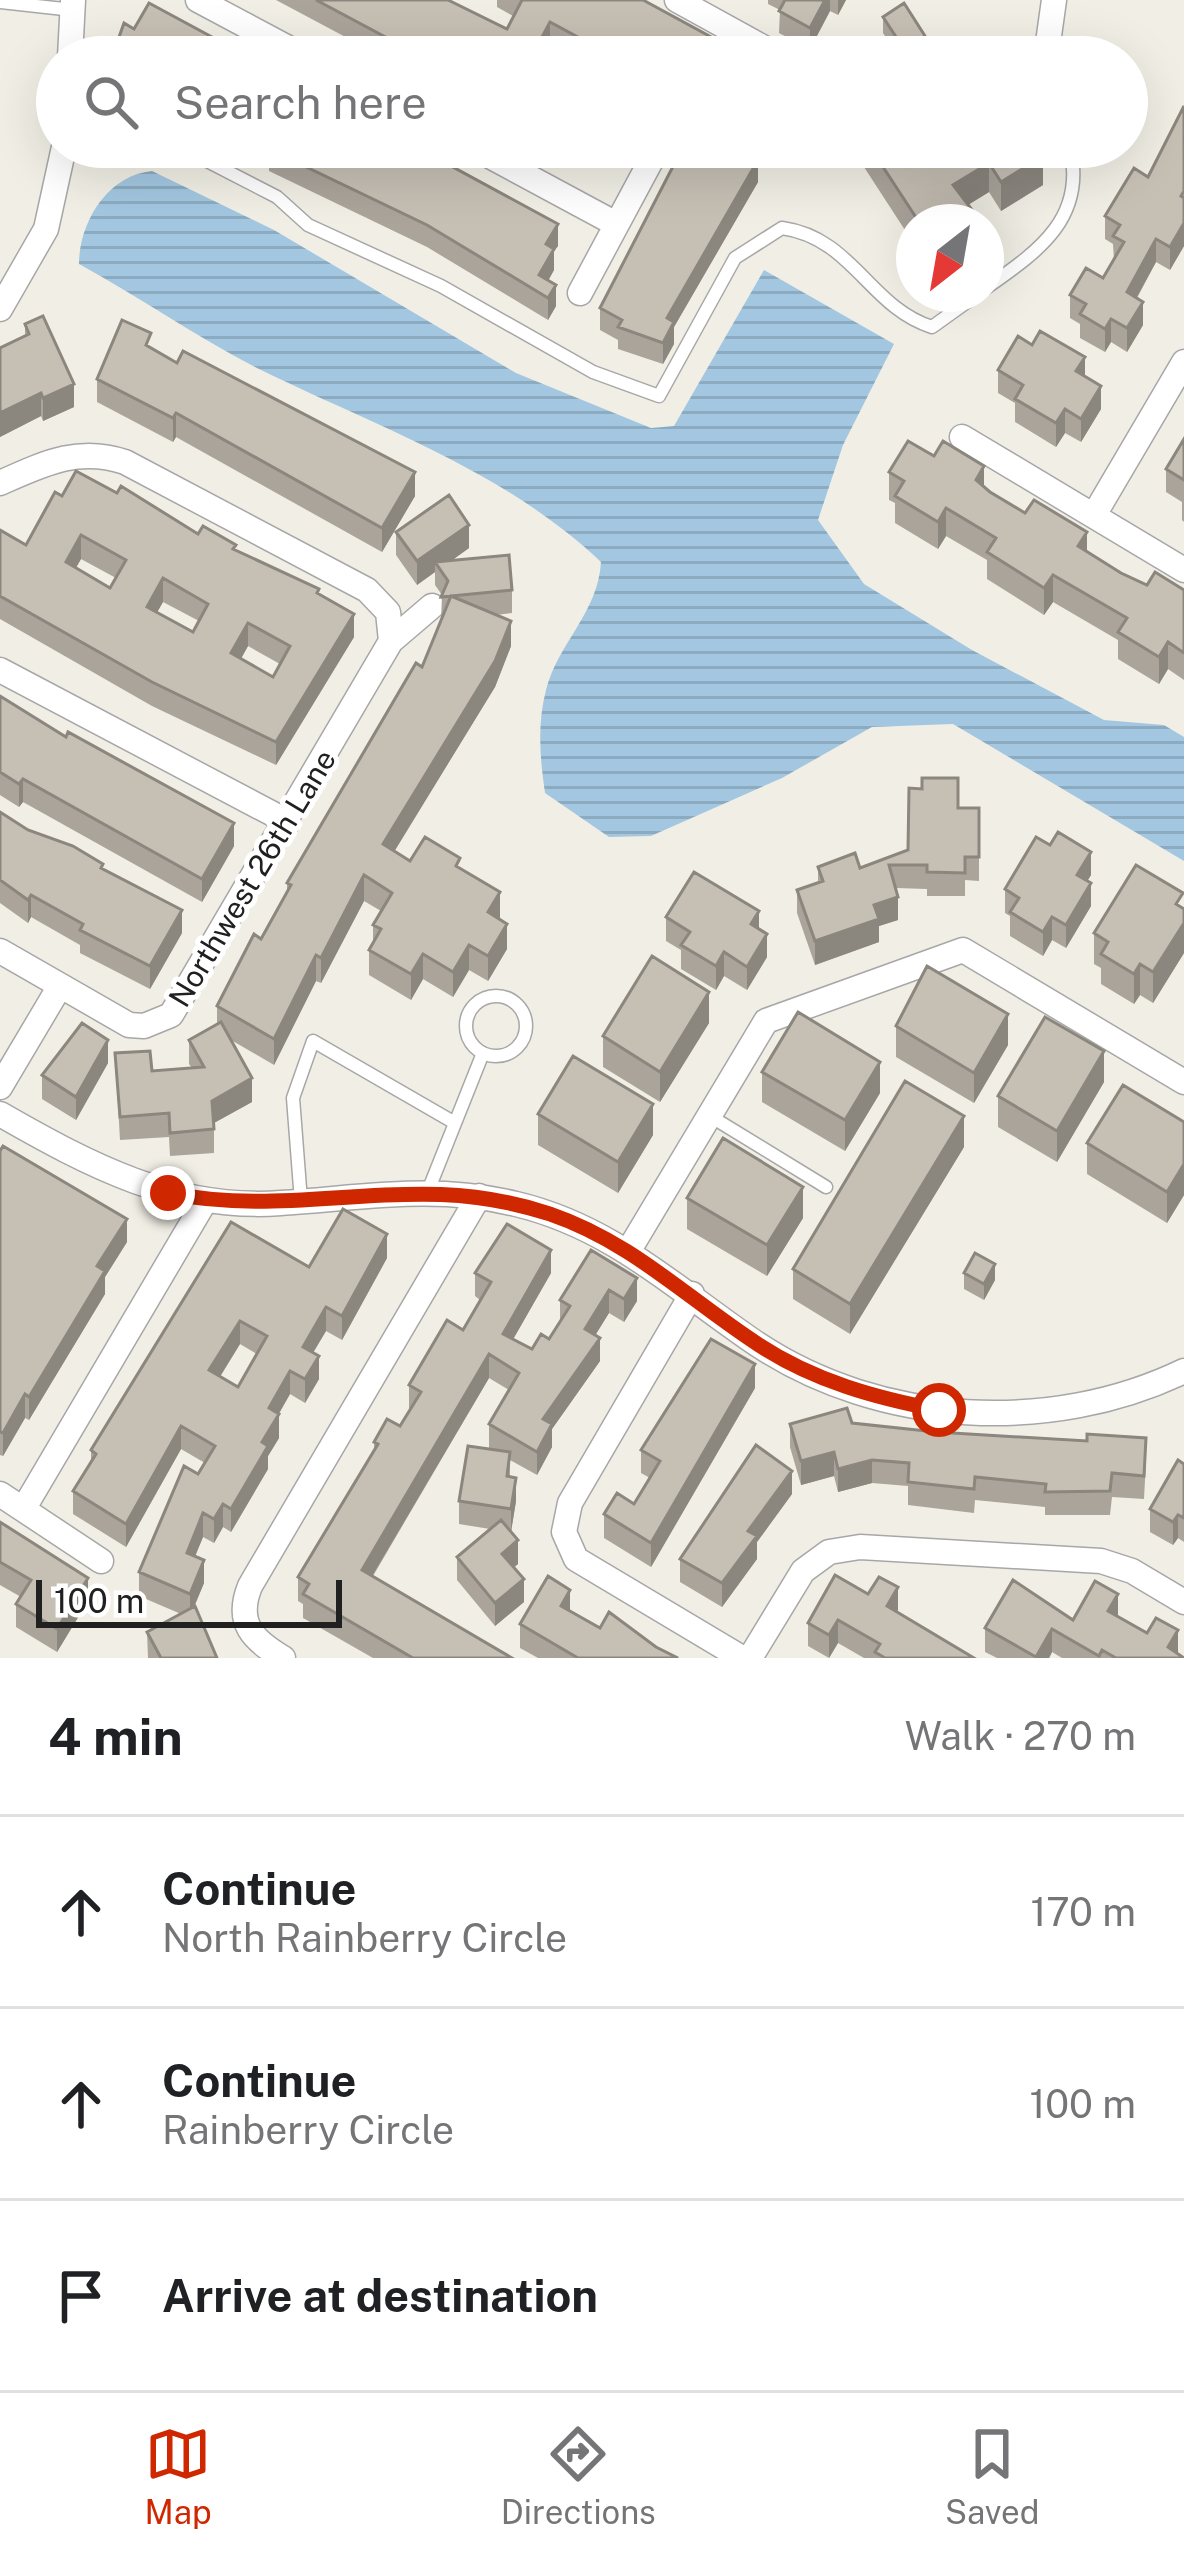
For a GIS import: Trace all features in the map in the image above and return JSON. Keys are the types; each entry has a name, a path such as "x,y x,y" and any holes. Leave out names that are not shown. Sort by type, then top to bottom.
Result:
{"street":[{"path":"199,0 266,36"},
{"path":"677,0 718,9 750,36"},
{"path":"1049,36 1054,0"},
{"path":"71,36 73,5"},
{"path":"0,309 46,229 59,168"},
{"path":"512,168 616,224"},
{"path":"580,293 647,168"},
{"path":"1094,515 1184,362"},
{"path":"962,437 1184,570"},
{"path":"0,483 63,457 94,454 125,462 367,590 388,612 391,641"},
{"name":"Northwest 26th Lane","path":"0,951 129,1025 144,1026 171,1015 391,641 432,605"},
{"path":"0,670 287,822"},
{"path":"629,1250 766,1021 964,950 1184,1082"},
{"path":"0,1087 60,986"},
{"path":"0,1114 122,1179 205,1201 301,1201 428,1191 479,1196 553,1215 629,1250 791,1364 872,1395 939,1410 1026,1413 1077,1406 1184,1371"},
{"path":"283,1658 256,1642 244,1615 250,1586 479,1196"},
{"path":"24,1508 205,1201"},
{"path":"692,1294 564,1517 564,1532 576,1558 746,1658 803,1571 844,1548 1101,1561 1132,1570 1184,1602"},
{"path":"0,1494 101,1562"}],"lane":[{"path":"0,2 73,5"},
{"path":"222,168 278,196 308,225 441,286 593,372 659,396 736,258 782,228 811,232 896,306"},
{"path":"1004,274 1056,233 1075,168"},
{"path":"903,312 932,327 953,312"},
{"path":"482,998 509,998 526,1021 524,1039 501,1056 483,1053 469,1040 468,1012 482,998"},
{"path":"301,1201 293,1098 313,1041 455,1124"},
{"path":"428,1191 483,1053"},
{"path":"710,1115 826,1187"}],"water":[{"path":"152,171 274,230 516,373 651,428 674,426 764,270 894,344 843,445 818,520 864,584 972,650 1104,720 1164,725 1184,737 1184,861 953,724 872,727 782,778 651,836 609,837 545,793 540,742 543,703 552,673 593,597 601,562 564,530 482,476 238,358 79,264 84,232 99,203 122,181"}],"building":[{"path":"316,0 448,0 507,29 522,0 643,0 709,36 576,36 550,22 542,36 384,36"},
{"path":"785,0 825,0 810,28 779,11"},
{"path":"149,3 210,36 119,36 124,23 134,29"},
{"path":"904,3 925,36 895,36 883,17"},
{"path":"1184,106 1184,223 1170,247 1156,239 1127,292 1143,302 1127,328 1111,319 1105,329 1080,314 1086,304 1070,295 1086,268 1103,278 1124,242 1113,236 1120,225 1105,216 1134,168 1148,177"},
{"path":"308,168 455,168 558,224 546,244 554,249 539,275 556,285 548,298 427,225"},
{"path":"672,168 753,168 667,318 674,322 663,343 618,327 622,320 600,308"},
{"path":"884,168 981,168 953,185 968,204 907,204"},
{"path":"992,168 1024,168 1001,182"},
{"path":"43,316 74,384 43,398 41,393 0,413 0,348 29,334 25,324"},
{"path":"122,320 151,333 146,345 177,363 183,351 415,472 382,528 176,413 173,418 97,379"},
{"path":"1040,331 1085,357 1076,371 1101,386 1081,419 1065,409 1056,423 1015,399 1023,385 998,370 1018,336 1032,345"},
{"path":"1184,439 1184,480 1166,469"},
{"path":"908,441 934,456 943,441 984,466 976,480 990,492 1025,513 1034,500 1087,532 1078,546 1121,573 1147,585 1155,572 1184,590 1184,653 1168,642 1159,657 1118,632 1127,618 1053,575 1044,588 987,552 996,538 946,508 938,522 895,496 904,481 889,472"},
{"path":"76,471 117,493 121,486 198,534 203,526 236,545 233,549 319,589 317,593 354,614 276,742 152,682 0,596 0,530 26,545 55,492 62,496","holes":["81,535 126,560 110,588 66,562","163,578 208,604 193,632 147,607","248,623 290,646 273,677 231,653"]},
{"path":"449,495 469,525 417,561 396,532"},
{"path":"509,555 512,590 441,597 448,581 435,562"},
{"path":"451,596 511,621 495,661 383,844 410,861 425,837 460,858 456,866 500,892 488,912 507,924 488,956 469,945 453,972 423,954 411,974 369,950 381,929 373,925 392,893 364,875 274,1039 217,1006 254,934 261,939 291,885 287,883 416,663 422,667"},
{"path":"0,696 66,737 68,732 234,823 202,879 23,779 19,784 0,772"},
{"path":"922,778 958,778 958,808 979,808 979,857 965,857 965,873 927,872 927,865 889,865 898,897 874,905 879,919 815,941 797,890 823,881 818,867 855,853 860,868 908,850 909,788 922,789"},
{"path":"0,812 28,830 73,846 103,864 101,868 182,910 150,966 0,880"},
{"path":"1058,832 1091,852 1077,875 1091,883 1066,925 1052,917 1043,932 1010,912 1019,898 1005,889 1036,837 1050,845"},
{"path":"1136,865 1183,893 1176,904 1184,909 1184,923 1153,972 1140,964 1134,974 1101,954 1108,942 1094,933"},
{"path":"694,872 759,911 751,924 767,934 747,967 724,952 716,966 681,945 690,932 666,917"},
{"path":"652,956 709,992 660,1072 603,1036"},
{"path":"927,966 1008,1014 974,1073 896,1026"},
{"path":"798,1012 880,1062 845,1120 762,1072"},
{"path":"1045,1017 1104,1051 1057,1131 998,1096"},
{"path":"221,1022 252,1078 212,1101 214,1129 170,1133 169,1113 120,1117 115,1053 150,1051 152,1071 204,1067 189,1040"},
{"path":"82,1023 108,1040 76,1097 42,1075"},
{"path":"573,1056 653,1104 618,1162 538,1114"},
{"path":"905,1081 964,1116 850,1304 793,1269"},
{"path":"1123,1085 1184,1122 1184,1164 1167,1192 1087,1143"},
{"path":"723,1138 803,1187 767,1245 687,1198"},
{"path":"3,1146 127,1219 97,1266 105,1271 3,1433 0,1151"},
{"path":"343,1209 387,1234 342,1316 326,1307 303,1347 319,1356 305,1379 290,1371 269,1408 279,1414 262,1442 268,1446 231,1509 223,1504 214,1519 203,1513 187,1553 204,1560 190,1594 139,1572 184,1466 198,1474 215,1446 181,1426 126,1524 73,1491 96,1454 91,1450 231,1222 309,1267","holes":["240,1321 267,1336 238,1387 209,1370"]},
{"path":"507,1224 551,1250 503,1334 532,1349 541,1334 549,1339 570,1306 560,1300 591,1250 637,1278 624,1299 609,1290 585,1329 600,1338 543,1419 552,1424 537,1452 489,1424 519,1373 489,1354 362,1570 512,1658 413,1658 303,1594 309,1584 298,1577 378,1444 374,1442 387,1419 400,1426 421,1392 409,1385 447,1320 463,1330 491,1282 475,1273"},
{"path":"975,1253 995,1264 984,1284 964,1273"},
{"path":"711,1339 755,1364 651,1543 604,1514 617,1493 634,1504 660,1461 641,1450"},
{"path":"847,1408 852,1423 936,1432 1087,1441 1087,1434 1146,1438 1144,1476 1112,1473 1110,1491 1045,1492 1046,1484 975,1477 974,1489 908,1482 909,1463 872,1460 838,1469 834,1452 801,1461 790,1424"},
{"path":"756,1445 792,1471 748,1531 757,1536 722,1583 680,1559"},
{"path":"468,1446 510,1452 507,1476 516,1478 511,1509 459,1501"},
{"path":"1178,1460 1184,1464 1184,1518 1178,1515 1173,1522 1150,1509"},
{"path":"501,1520 518,1540 502,1554 524,1579 495,1603 457,1557"},
{"path":"0,1522 88,1578 57,1629 16,1604 31,1580 0,1562"},
{"path":"835,1575 868,1594 879,1577 898,1587 887,1606 974,1658 885,1658 875,1652 880,1644 838,1620 829,1635 808,1623"},
{"path":"548,1576 570,1590 561,1606 600,1628 609,1612 678,1658 578,1658 520,1624"},
{"path":"1013,1580 1073,1620 1095,1581 1118,1594 1108,1611 1147,1633 1156,1618 1178,1630 1168,1647 1184,1658 1116,1658 1102,1650 1099,1656 1052,1629 1036,1657 985,1628"},
{"path":"195,1606 217,1658 161,1658 147,1632"}],"route":[{"path":"168,1193 205,1201 279,1203 377,1191 428,1191 520,1205 629,1250 791,1364 839,1385 939,1410"}]}
